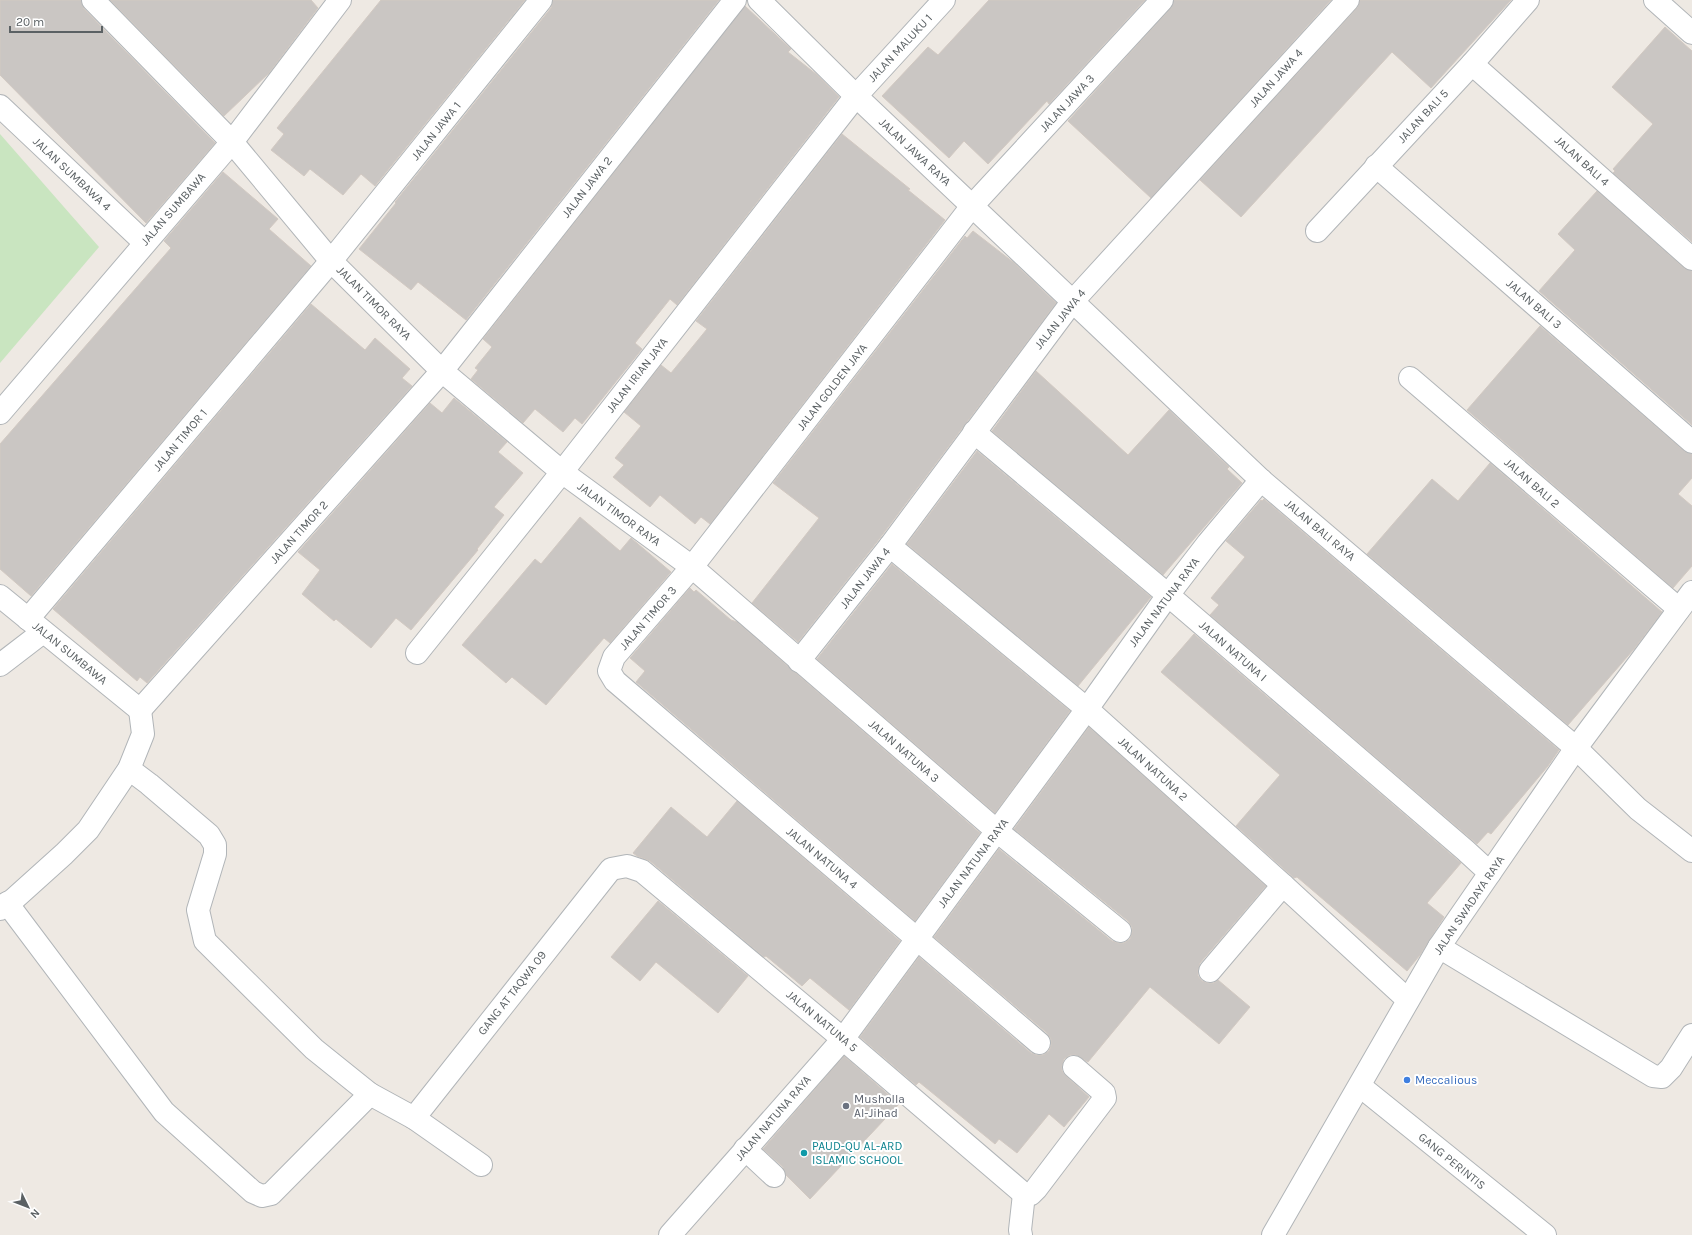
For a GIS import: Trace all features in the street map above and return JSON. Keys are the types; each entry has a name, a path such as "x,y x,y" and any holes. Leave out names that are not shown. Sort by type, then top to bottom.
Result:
{"street":[{"name":"JALAN TIMOR RAYA","path":"93,0 232,142 331,261 442,371 562,472 692,568"},
{"name":"JALAN JAWA 1","path":"331,261 541,0"},
{"name":"JALAN JAWA RAYA","path":"759,0 856,96 1072,302"},
{"name":"JALAN MALUKU 1","path":"856,96 944,0"},
{"name":"JALAN JAWA 3","path":"972,206 1162,0"},
{"name":"JALAN JAWA 4","path":"799,661 890,546 1072,302 1348,0"},
{"name":"JALAN BALI 5","path":"1317,231 1472,64 1528,0"},
{"path":"1655,0 1692,33"},
{"name":"JALAN JAWA 2","path":"442,371 734,2"},
{"name":"JALAN SUMBAWA","path":"0,413 144,242 232,142 331,3"},
{"name":"JALAN BALI 4","path":"1472,64 1692,259"},
{"name":"JALAN IRIAN JAYA","path":"417,653 562,472 856,96"},
{"name":"JALAN SUMBAWA 4","path":"0,106 144,242"},
{"name":"JALAN BALI 3","path":"1376,166 1692,442"},
{"name":"JALAN GOLDEN JAYA","path":"692,568 972,206"},
{"name":"JALAN TIMOR 1","path":"0,665 36,626 331,261"},
{"name":"JALAN BALI RAYA","path":"1072,302 1261,480 1576,748 1638,809 1692,851"},
{"name":"JALAN TIMOR 2","path":"140,710 156,694 442,371"},
{"name":"JALAN BALI 2","path":"1410,378 1679,609"},
{"name":"JALAN NATUNA I","path":"974,432 1168,594 1490,873"},
{"name":"JALAN NATUNA RAYA","path":"670,1235 842,1038 1087,709 1168,594 1208,543 1261,480"},
{"name":"JALAN NATUNA 2","path":"890,546 1087,709 1283,885 1408,1000"},
{"name":"JALAN NATUNA 3","path":"692,568 997,831 1120,931"},
{"name":"JALAN TIMOR 3","path":"609,670 614,657 692,568"},
{"name":"JALAN SWADAYA RAYA","path":"1273,1235 1439,947 1576,748 1692,592"},
{"name":"JALAN SUMBAWA","path":"0,596 140,710"},
{"name":"JALAN NATUNA 4","path":"609,670 615,681 1039,1043"},
{"path":"140,710 143,734 129,769 88,830 64,854 4,906 164,1112 253,1192 262,1196 271,1194 370,1094"},
{"path":"129,769 209,835 215,844 215,854 198,910 205,941 314,1049 370,1094 414,1118 481,1165"},
{"name":"JALAN NATUNA 5","path":"611,869 626,866 642,872 842,1038 1024,1194"},
{"name":"GANG AT TAQWA 09","path":"414,1118 611,869"},
{"path":"1210,971 1283,885"},
{"path":"1439,947 1653,1076 1662,1076 1671,1068 1692,1035"},
{"path":"1021,1235 1020,1230 1024,1194 1031,1194 1036,1189 1104,1102 1104,1093 1074,1067"},
{"name":"GANG PERINTIS","path":"1360,1086 1545,1235"},
{"path":"746,1149 774,1176"}],"green space":[{"path":"0,134 99,247 0,363"}],"building":[{"path":"0,0 81,0 84,9 215,143 146,223 0,75"},
{"path":"110,0 311,0 318,8 269,73 224,116"},
{"path":"381,0 525,0 375,186 361,174 343,195 310,169 304,176 271,150 284,134 277,128"},
{"path":"553,0 719,0 466,320 418,282 411,290 359,249 551,8"},
{"path":"989,0 1145,0 1049,104 1047,101 988,164 964,141 949,158 882,96 928,47 938,55"},
{"path":"1174,0 1331,0 1151,198 1068,121 1171,8"},
{"path":"1360,0 1511,0 1431,88 1392,52 1241,217 1200,180 1357,8"},
{"path":"745,6 791,49 788,52 816,74 839,97 677,305 670,299 635,343 642,349 582,424 575,418 563,432 535,409 523,423 471,379 478,370 475,368 492,347 483,339"},
{"path":"1665,27 1692,51 1692,242 1613,173 1615,171 1613,169 1653,124 1612,87"},
{"path":"842,134 910,189 908,190 945,220 710,524 701,517 695,524 660,495 650,507 613,477 624,465 615,458 641,426 624,412 661,365 671,373 707,329 696,321"},
{"path":"223,172 278,219 269,229 311,266 31,596 0,569 0,444 171,248 164,241"},
{"path":"1597,191 1684,268 1692,271 1692,425 1539,291 1575,250 1558,234"},
{"path":"973,231 1013,262 1056,303 880,538 798,642 752,603 819,518 773,483 965,236 967,238"},
{"path":"311,304 365,350 375,338 410,369 402,378 412,386 147,683 140,677 137,681 53,609"},
{"path":"1540,326 1684,451 1692,454 1692,478 1678,494 1692,506 1692,566 1673,588 1467,410"},
{"path":"1036,371 1128,455 1169,410 1229,467 1227,469 1242,483 1163,575 992,431"},
{"path":"454,398 507,442 498,452 523,473 494,507 504,515 477,549 478,550 411,630 396,618 371,648 336,619 334,621 302,594 320,570 298,552 430,403 442,413"},
{"path":"977,451 1151,597 1078,686 907,544"},
{"path":"1490,463 1662,612 1634,649 1568,725 1367,554 1432,479 1458,501"},
{"path":"1264,499 1559,750 1548,766 1491,834 1488,832 1477,844 1210,615 1219,605 1211,598 1245,557 1226,541 1261,500 1262,501"},
{"path":"580,517 620,551 631,538 671,572 610,643 604,638 546,705 512,677 506,683 462,645 535,559 541,564"},
{"path":"892,564 1070,711 995,813 817,659"},
{"path":"690,588 694,592 696,590 731,620 737,622 980,833 915,921 636,682 645,671 630,658"},
{"path":"1194,634 1461,863 1427,903 1444,917 1420,955 1407,971 1297,877 1294,878 1236,826 1280,775 1161,672"},
{"path":"1089,727 1266,886 1200,963 1198,969 1198,976 1202,981 1214,983 1218,980 1250,1007 1219,1044 1150,987 1088,1062 1076,1055 1070,1055 1064,1059 1062,1071 1089,1097 1064,1127 1049,1114 1017,1153 999,1139 995,1144 919,1082 916,1085 860,1037 919,957 1031,1053 1043,1055 1049,1051 1051,1039 1047,1033 934,937 999,849 1112,941 1124,943 1130,939 1132,927 1128,921 1014,829"},
{"path":"737,801 900,941 849,1010 810,978 802,986 766,956 764,957 650,861 633,853 671,807 707,837"},
{"path":"658,901 748,976 718,1013 656,962 640,981 611,957"},
{"path":"844,1056 899,1104 810,1199 786,1175 783,1167 763,1149"}],"place":[{"name":"Meccalious","path":"1407,1080"},
{"name":"Musholla Al-Jihad","path":"846,1106"},
{"name":"PAUD-QU AL-ARD ISLAMIC SCHOOL","path":"804,1153"}]}
